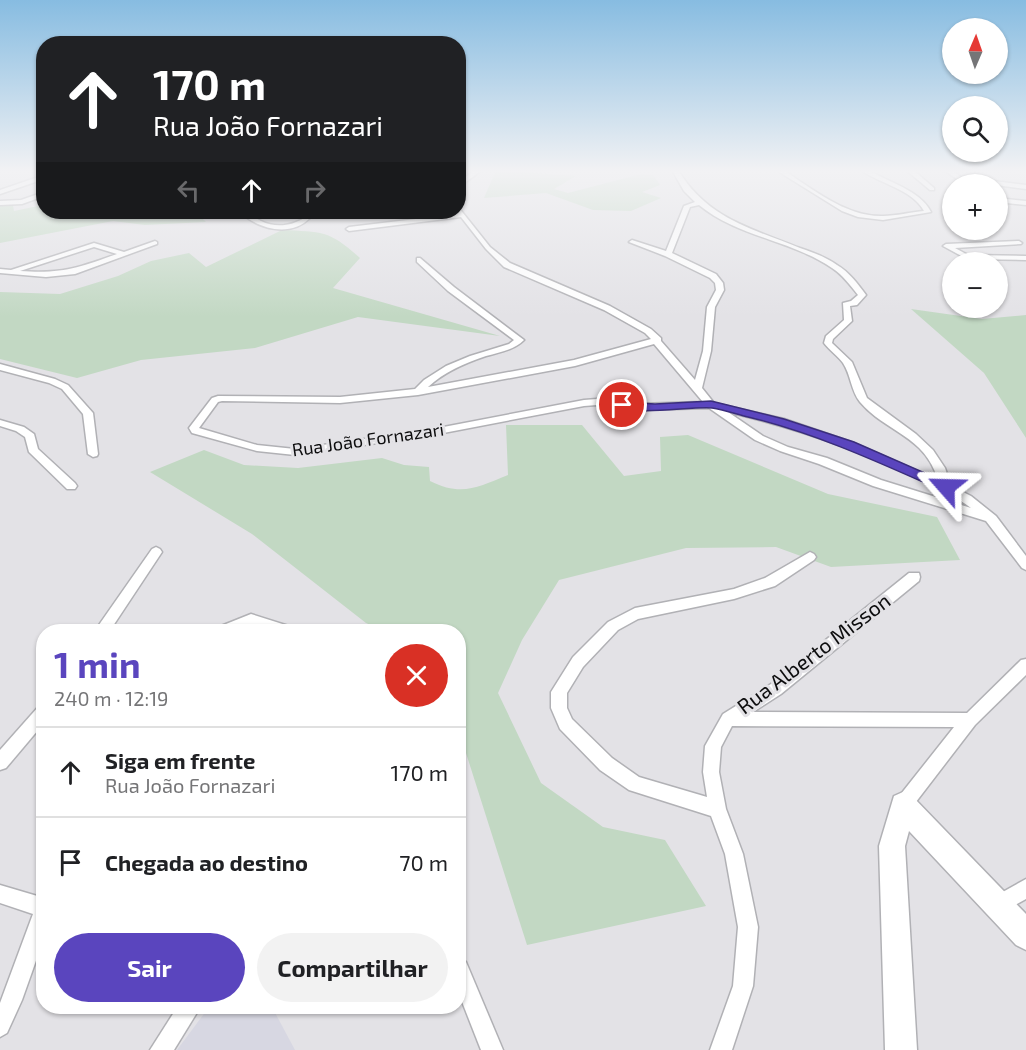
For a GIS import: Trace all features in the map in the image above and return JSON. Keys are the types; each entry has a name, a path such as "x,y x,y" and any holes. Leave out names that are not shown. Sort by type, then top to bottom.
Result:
{"street":[{"path":"254,219 266,226 293,225 306,219"},
{"path":"350,229 419,219"},
{"path":"466,219 488,248 507,265 607,308 638,324 658,340 711,405 759,438 918,497 992,519"},
{"path":"668,254 675,232 683,219"},
{"path":"729,219 829,262 847,277 862,295 854,303 846,305 848,321 829,338 828,343 847,362 863,399 912,436 929,452 940,468 946,487"},
{"path":"632,242 668,254 713,276 720,290 711,307 707,351 697,388"},
{"path":"0,271 46,275 75,272 155,243"},
{"path":"1019,243 946,246 971,258 1026,258"},
{"path":"10,271 94,245 123,254"},
{"path":"418,392 429,379 454,365 520,341 451,289 420,260"},
{"name":"Rua João Fornazari","path":"658,340 575,363 418,392 340,400 221,398 215,400 194,428 196,431 245,446 272,452 295,452 433,432 584,403 638,407 711,405"},
{"path":"0,367 52,381 65,387 88,413 93,454"},
{"path":"711,405 780,421 824,436 946,487 992,519 1026,566"},
{"path":"0,423 20,429 30,436 33,450 70,486"},
{"path":"106,624 156,552"},
{"path":"717,809 635,784 606,764 566,724 559,708 559,692 578,662 613,626 634,614 734,594 770,582 810,557"},
{"name":"Rua Alberto Misson","path":"721,1050 743,987 748,927 734,854 717,809 711,772 713,746 728,719 776,689 914,577"},
{"path":"240,624 251,620 264,624"},
{"path":"901,1050 892,846 903,805 970,720 1026,665"},
{"path":"728,719 970,720"},
{"path":"0,762 36,720"},
{"path":"903,805 1026,935"},
{"path":"999,905 1026,888"},
{"path":"0,894 36,905"},
{"path":"0,1026 12,1000 36,931"},
{"path":"466,986 492,1050"},
{"path":"161,1050 186,1014"}],"shaded area":[{"path":"204,1014 276,1014 295,1050 177,1050"}],"green space":[{"path":"0,219 203,219 206,222 145,225 113,221 0,243"},
{"path":"282,230 325,234 333,237 360,258 333,288 500,336 358,317 255,348 141,360 77,378 0,359 0,292 60,294 118,276 151,261 189,253 206,267"},
{"path":"911,309 942,313 942,318 982,319 1026,315 1026,438 984,373"},
{"path":"506,425 582,425 624,476 661,471 660,437 688,435 828,494 937,517 960,560 831,567 776,547 686,548 559,580 522,640 498,693 541,783 603,827 665,840 706,906 527,945 466,753 466,624 366,623 252,534 150,472 204,450 244,465 298,468 382,458 404,465 429,467 430,481 441,486 461,489 479,486 508,475"}],"route":[{"path":"622,405 655,407 711,405 780,421 850,445 946,487"}]}
